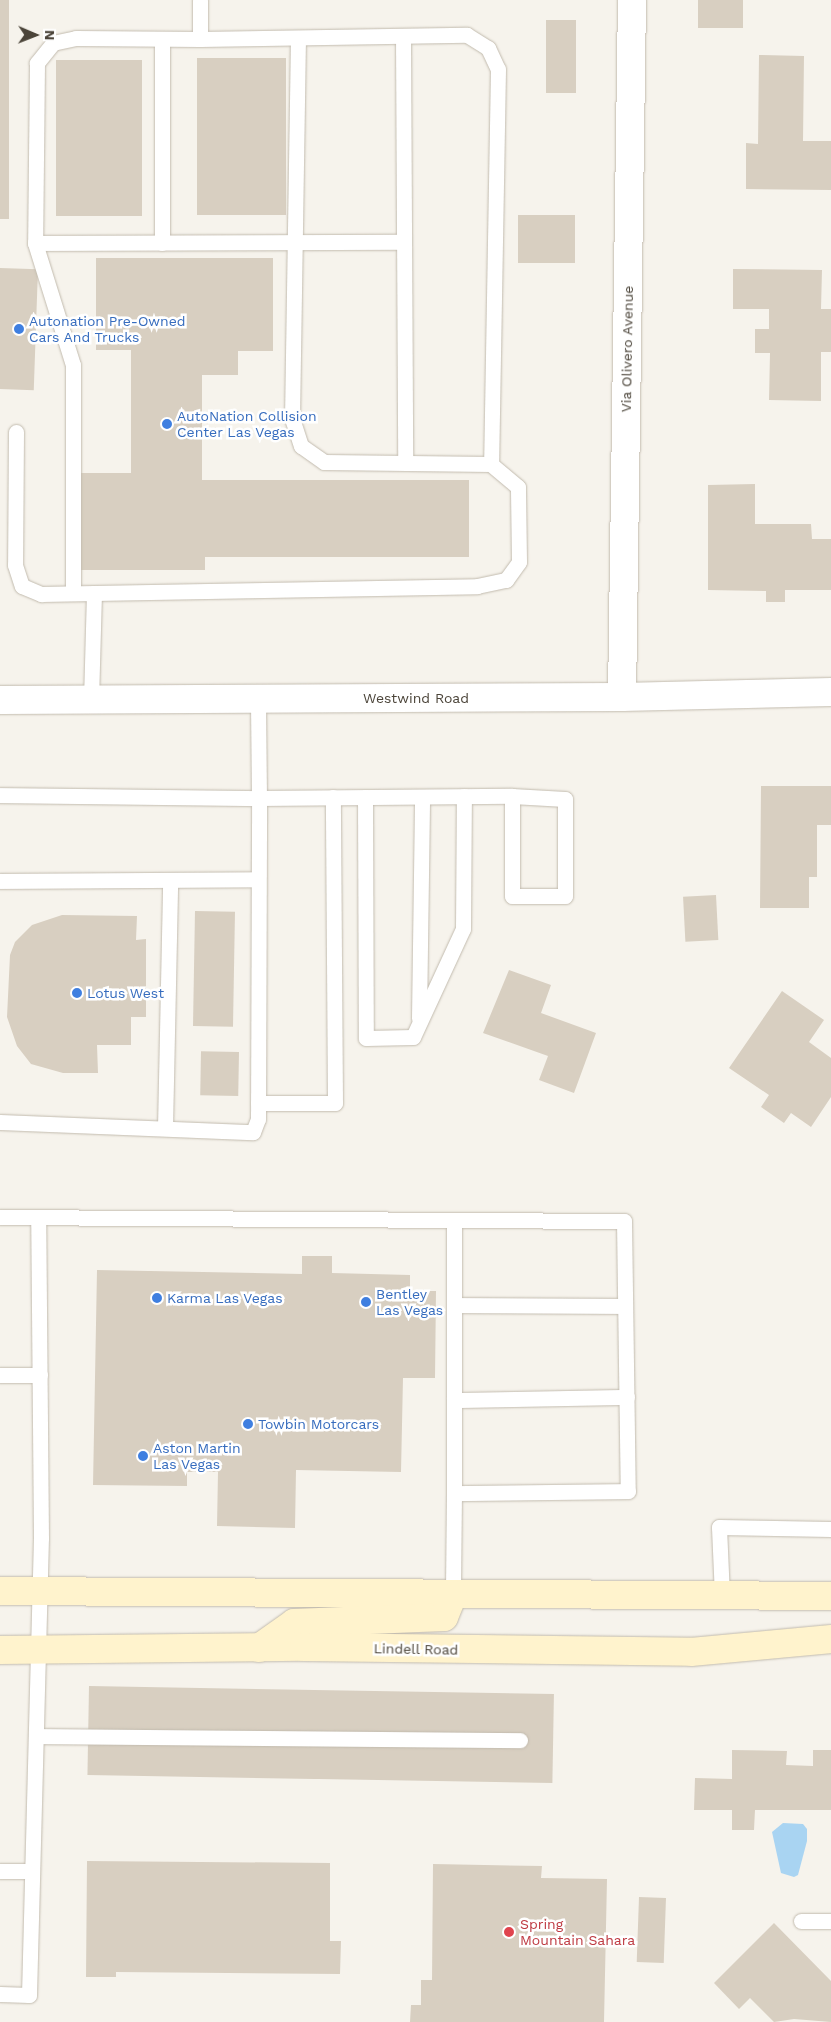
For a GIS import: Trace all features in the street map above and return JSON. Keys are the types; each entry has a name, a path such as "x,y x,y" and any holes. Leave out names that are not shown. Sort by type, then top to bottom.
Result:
{"street":[{"name":"Via Olivero Avenue","path":"622,697 632,0"},
{"name":"Westwind Road","path":"0,700 622,697 831,692"},
{"path":"0,1592 831,1596"},
{"path":"259,1648 294,1622 444,1617 453,1595"},
{"name":"Lindell Road","path":"0,1650 259,1648 692,1652 831,1639"}],"lane":[{"path":"200,0 200,40"},
{"path":"73,593 73,365 35,243 37,63 53,43 76,38 200,40 467,35 488,48 498,69 491,464"},
{"path":"403,36 404,463"},
{"path":"16,432 15,565 22,586 41,594 477,586 506,580 519,562 518,487 491,464 324,462 301,446 292,419 298,38"},
{"path":"162,39 162,243"},
{"path":"35,243 295,244 403,242"},
{"path":"91,700 94,593"},
{"path":"0,1122 253,1132 258,1103 258,699"},
{"path":"0,795 259,798 512,796 565,799 565,896 512,896 512,796"},
{"path":"365,797 366,1038 413,1037 463,929 464,796"},
{"path":"258,1103 335,1103 333,797"},
{"path":"419,1024 422,797"},
{"path":"0,881 258,879"},
{"path":"165,1128 170,880"},
{"path":"0,1217 624,1221 628,1492 454,1493"},
{"path":"0,1994 29,1994 40,1592 38,1217"},
{"path":"453,1595 454,1220"},
{"path":"454,1305 625,1306"},
{"path":"0,1375 40,1375"},
{"path":"454,1400 627,1398"},
{"path":"722,1596 719,1527 831,1529"},
{"path":"36,1736 520,1740"},
{"path":"0,1871 32,1871"},
{"path":"801,1921 831,1921"}],"water":[{"path":"783,1823 803,1824 807,1829 807,1841 798,1875 794,1877 781,1873 772,1832"}],"building":[{"path":"0,0 9,0 9,219 0,219"},
{"path":"698,0 743,0 743,28 698,28"},
{"path":"546,20 576,20 576,93 546,93"},
{"path":"759,55 804,56 803,141 831,141 831,190 746,189 746,143 758,144"},
{"path":"197,58 286,58 286,215 197,215"},
{"path":"56,60 142,60 142,216 56,216"},
{"path":"518,215 575,215 575,263 518,263"},
{"name":"AutoNation Collision Center Las Vegas","path":"96,258 273,258 273,351 238,351 238,375 202,375 202,480 469,480 469,557 205,557 205,570 77,570 77,473 131,473 131,350 96,350"},
{"name":"Autonation Pre-Owned Cars And Trucks","path":"0,268 38,269 34,390 0,389"},
{"path":"733,269 822,270 821,309 831,309 831,352 821,352 821,401 769,400 770,353 755,353 755,329 769,329 769,309 733,309"},
{"path":"755,484 755,524 811,524 812,539 831,539 831,590 785,590 785,602 766,602 766,591 708,590 708,485"},
{"path":"761,786 831,786 831,825 817,825 817,877 809,877 809,908 760,908"},
{"path":"716,895 718,940 685,942 683,897"},
{"path":"195,911 235,912 233,1027 193,1026"},
{"name":"Lotus West","path":"62,915 137,916 136,940 146,939 146,1017 131,1017 131,1045 97,1045 98,1073 63,1073 31,1064 17,1046 7,1017 10,955 15,942 32,925"},
{"path":"509,970 551,985 541,1013 596,1033 574,1093 539,1080 548,1056 483,1033"},
{"path":"782,991 824,1020 809,1042 831,1058 831,1097 811,1127 791,1113 784,1123 761,1107 769,1095 729,1068"},
{"path":"201,1051 239,1052 238,1096 200,1095"},
{"name":"Towbin Motorcars","path":"302,1256 332,1256 332,1273 410,1275 410,1291 436,1291 435,1378 403,1378 401,1472 296,1470 295,1528 217,1526 218,1472 187,1472 187,1486 93,1485 97,1270 302,1274"},
{"path":"89,1686 554,1694 552,1783 87,1775"},
{"path":"732,1750 787,1751 786,1765 813,1766 813,1750 831,1750 831,1810 755,1810 754,1830 732,1830 732,1810 694,1810 695,1778 732,1779"},
{"path":"87,1861 330,1863 330,1941 341,1941 340,1974 116,1972 116,1977 86,1977"},
{"name":"Spring Mountain Sahara","path":"433,1864 542,1866 541,1878 607,1879 604,2022 410,2022 411,2005 421,2005 421,1980 432,1980"},
{"path":"639,1897 666,1898 664,1963 637,1962"},
{"path":"774,1923 831,1981 831,2022 794,2019 774,2022 750,1998 739,2009 714,1983"}],"place":[{"name":"Autonation Pre-Owned Cars And Trucks","path":"19,329"},
{"name":"AutoNation Collision Center Las Vegas","path":"167,424"},
{"name":"Lotus West","path":"77,993"},
{"name":"Karma Las Vegas","path":"157,1298"},
{"name":"Bentley Las Vegas","path":"366,1302"},
{"name":"Towbin Motorcars","path":"248,1424"},
{"name":"Aston Martin Las Vegas","path":"143,1456"},
{"name":"Spring Mountain Sahara","path":"509,1932"}]}
